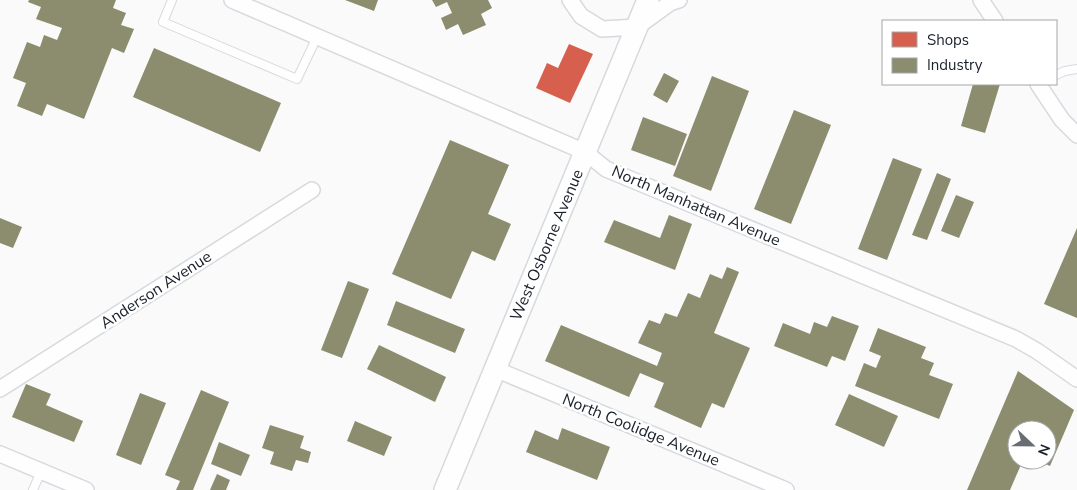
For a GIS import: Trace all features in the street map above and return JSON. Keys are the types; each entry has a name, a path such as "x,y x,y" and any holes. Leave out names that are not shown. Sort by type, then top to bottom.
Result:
{"street":[{"name":"North Manhattan Avenue","path":"232,0 585,152 606,169 1016,339 1038,351 1077,379"},
{"path":"570,0 581,16 602,29 637,27 670,4 679,0"},
{"name":"West Osborne Avenue","path":"445,490 648,0"},
{"path":"981,0 994,20"},
{"path":"1040,85 1062,120 1077,135"},
{"name":"Anderson Avenue","path":"0,389 312,190"},
{"name":"North Coolidge Avenue","path":"495,369 786,490"},
{"path":"0,454 86,490"}],"lane":[{"path":"172,0 163,22 296,79 317,37"},
{"path":"1057,74 1064,71 1077,69"},
{"path":"33,490 41,471"}],"building: Shops":[{"path":"569,44 593,54 570,103 536,88 547,63 558,68"}],"building: Industry":[{"path":"29,0 116,0 113,8 126,13 121,25 134,29 124,53 112,48 84,119 47,104 42,116 17,106 26,83 13,78 27,42 40,47 44,35 57,40 62,28 36,19 41,7 28,2"},
{"path":"345,0 378,0 374,11"},
{"path":"432,0 488,0 492,8 481,14 486,25 463,35 458,24 446,30 441,18 452,13 447,2 436,7"},
{"path":"154,48 281,103 260,152 133,97"},
{"path":"664,73 679,81 667,103 653,95"},
{"path":"712,76 749,91 711,191 673,176"},
{"path":"973,85 1000,85 985,133 961,126"},
{"path":"794,110 831,125 791,224 754,209"},
{"path":"643,117 687,134 675,166 631,150"},
{"path":"450,140 509,165 488,214 511,224 495,261 472,251 451,299 392,274"},
{"path":"893,158 922,169 887,260 858,249"},
{"path":"937,173 951,179 927,240 912,235"},
{"path":"956,195 974,202 959,238 941,231"},
{"path":"669,215 692,224 675,270 604,242 614,220 660,238"},
{"path":"0,218 22,227 13,248 0,243"},
{"path":"1077,228 1077,318 1044,304"},
{"path":"727,267 739,272 714,333 750,348 724,408 712,403 701,428 654,407 664,383 640,373 629,397 545,361 561,325 657,366 662,353 638,343 649,320 660,324 665,313 677,317 688,293 700,298 710,274 722,279"},
{"path":"348,281 369,289 342,358 321,350"},
{"path":"396,301 465,329 455,353 387,325"},
{"path":"832,316 859,326 845,361 832,356 827,367 774,346 783,323 810,334 814,322 827,327"},
{"path":"878,328 926,347 921,358 934,363 929,375 953,384 939,419 855,386 864,363 876,368 881,356 869,351"},
{"path":"379,345 446,377 435,402 367,369"},
{"path":"1018,371 1074,410 1057,450 1057,420 1007,420 1007,470 1019,470 1010,490 967,490"},
{"path":"26,384 51,394 46,405 83,421 74,442 12,417"},
{"path":"201,390 229,402 193,490 176,490 180,481 165,475"},
{"path":"140,393 166,403 141,465 116,455"},
{"path":"849,394 898,416 884,447 835,425"},
{"path":"355,421 392,437 384,456 347,441"},
{"path":"270,425 304,436 300,448 311,452 308,463 296,460 292,471 270,464 274,452 262,448"},
{"path":"562,428 610,447 597,480 526,452 535,430 558,440"},
{"path":"219,442 250,455 241,476 211,464"},
{"path":"217,474 230,480 226,490 210,490"}]}
